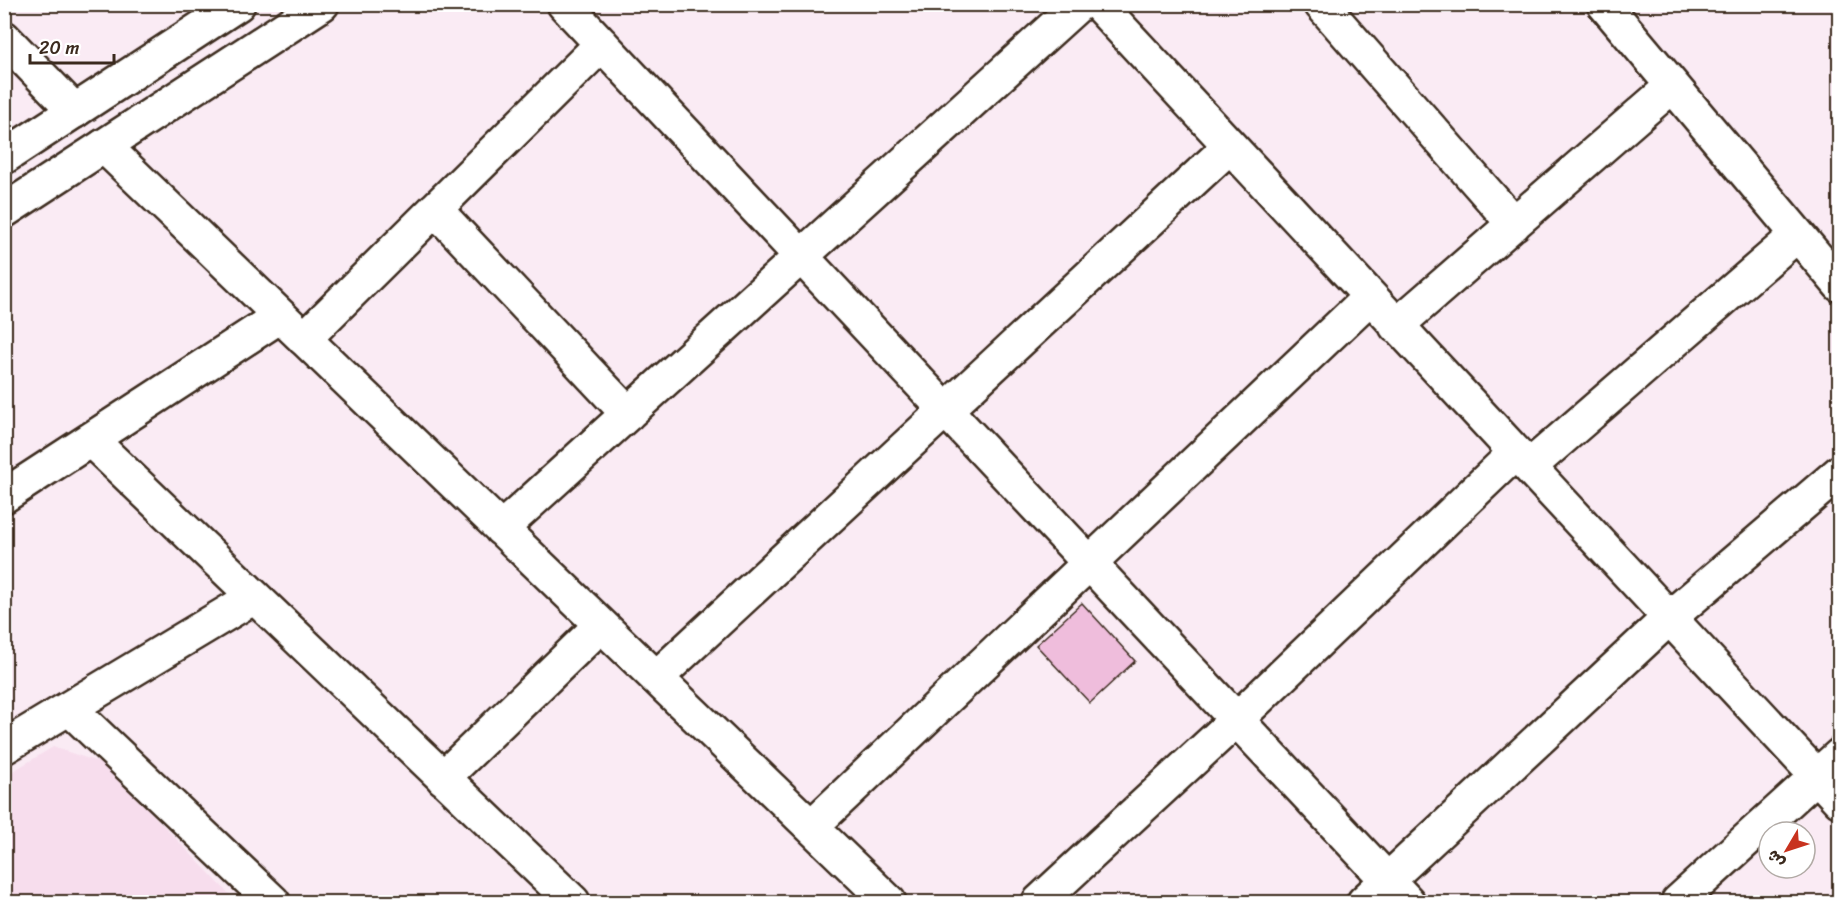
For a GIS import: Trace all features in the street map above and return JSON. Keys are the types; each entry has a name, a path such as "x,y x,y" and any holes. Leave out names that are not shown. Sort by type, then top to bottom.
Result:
{"street":[{"path":"4,157 238,4"},
{"path":"4,211 322,4"},
{"path":"564,4 1236,720 1387,896 1669,618 1839,472"},
{"path":"501,529 1079,4"},
{"path":"1098,4 1839,801"},
{"path":"1321,4 1514,224"},
{"path":"1604,4 1671,87 1839,285"},
{"path":"4,38 75,111"},
{"path":"304,339 602,44"},
{"path":"1396,326 1671,87"},
{"path":"104,146 889,903"},
{"path":"656,678 1229,147"},
{"path":"435,209 628,414"},
{"path":"1039,903 1522,460 1797,235"},
{"path":"811,827 1370,297"},
{"path":"4,496 280,316"},
{"path":"91,440 573,903"},
{"path":"4,747 254,597"},
{"path":"443,778 601,625"},
{"path":"69,708 273,903"},
{"path":"1678,903 1839,754"}],"shaded area":[{"path":"53,747 104,764 237,902 5,902 5,776"}],"building":[{"path":"1082,603 1135,661 1090,703 1036,645"}]}
